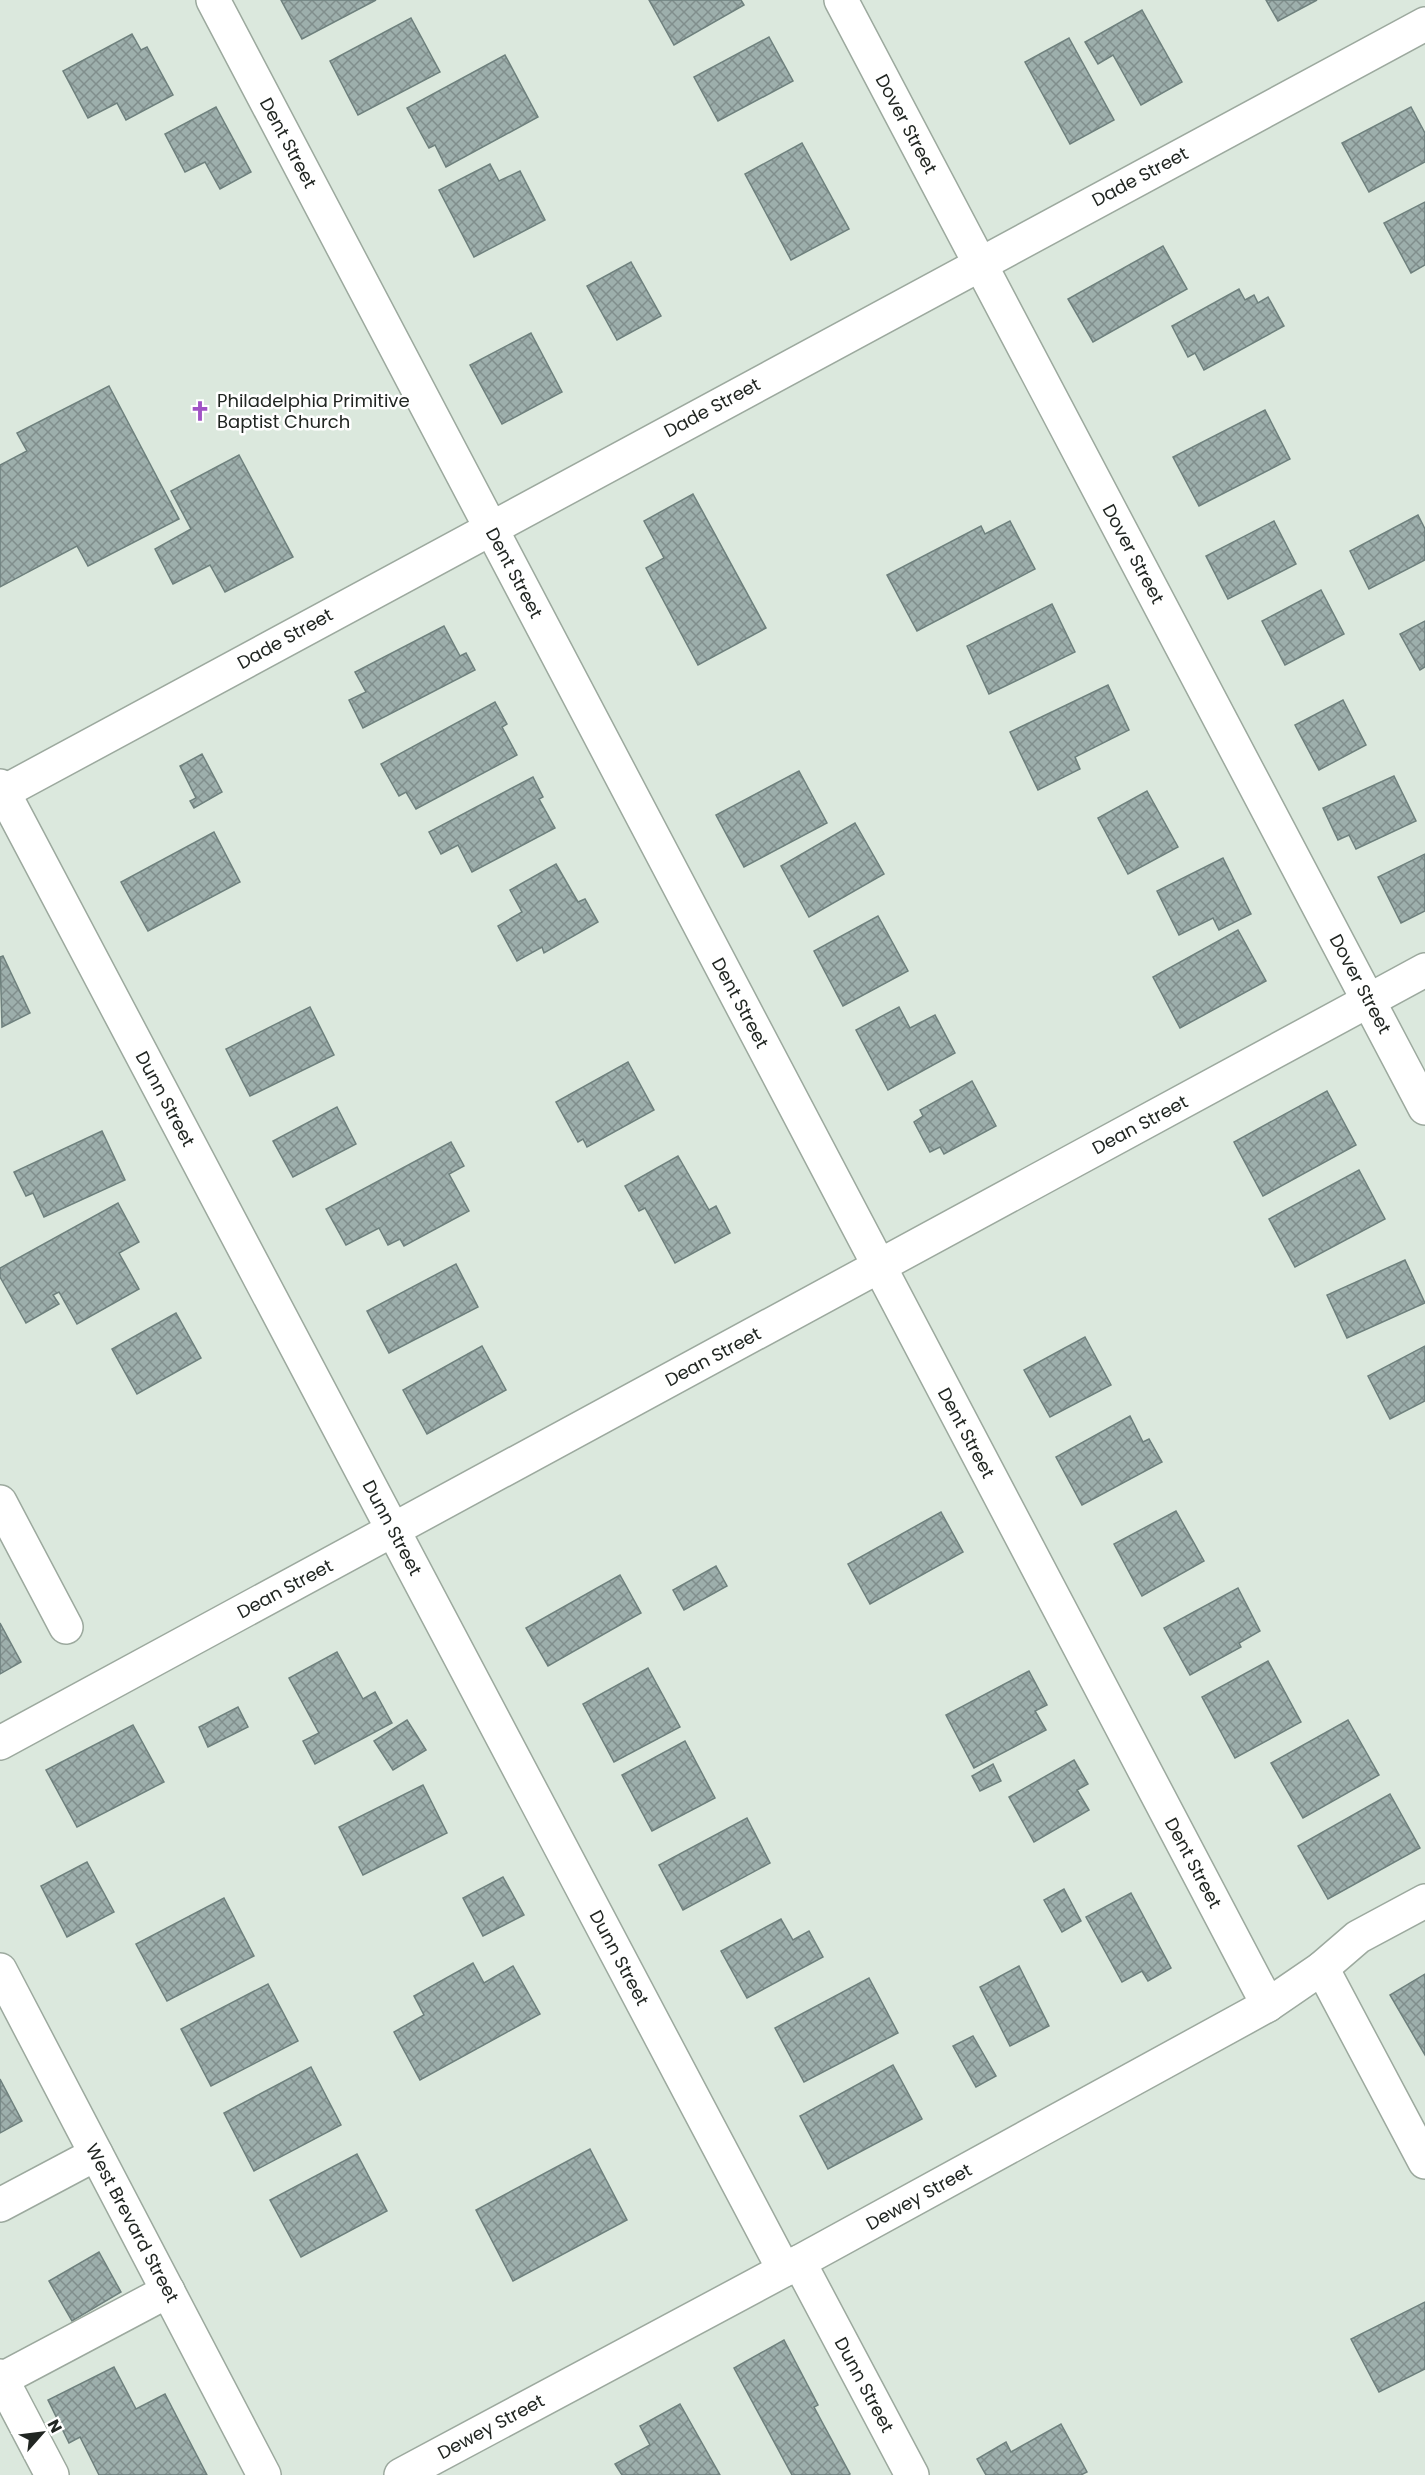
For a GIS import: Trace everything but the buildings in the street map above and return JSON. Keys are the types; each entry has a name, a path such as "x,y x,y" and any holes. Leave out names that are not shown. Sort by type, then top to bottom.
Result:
{"street":[{"name":"Dent Street","path":"213,0 878,1267 1269,2005"},
{"name":"Dover Street","path":"841,0 1425,1108"},
{"name":"Dade Street","path":"1,790 1425,24"},
{"name":"Dunn Street","path":"1,790 393,1530 792,2266 912,2475"},
{"name":"Dean Street","path":"0,1743 1425,970"},
{"path":"0,1502 66,1627"},
{"name":"Dewey Street","path":"401,2475 792,2266 1269,2005 1322,1968 1358,1937 1425,1901"},
{"path":"1322,1968 1425,2162"},
{"name":"West Brevard Street","path":"0,1970 264,2475"},
{"path":"0,2205 96,2154"},
{"path":"52,2475 1,2378 168,2291"}],"place":[{"name":"Philadelphia Primitive Baptist Church","path":"200,411"}]}
